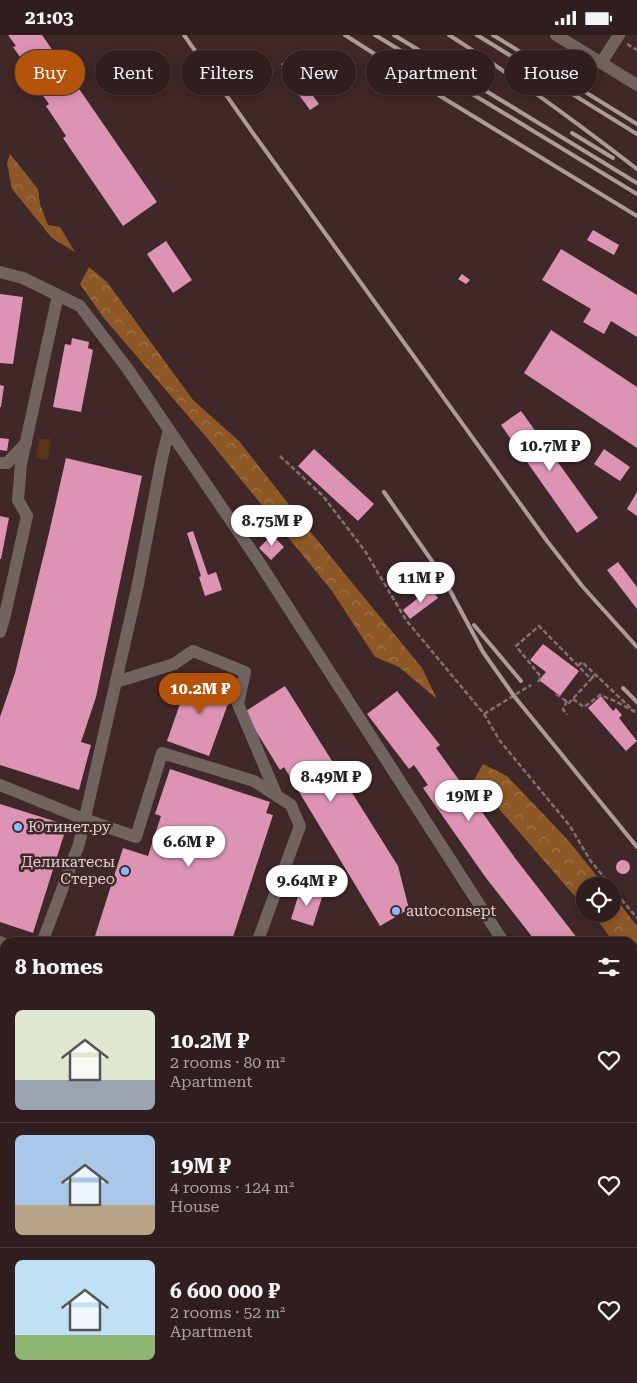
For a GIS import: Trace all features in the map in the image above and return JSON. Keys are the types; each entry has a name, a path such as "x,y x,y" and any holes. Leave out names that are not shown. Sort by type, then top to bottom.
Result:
{"street":[{"path":"556,35 637,85"},
{"path":"602,63 619,35"},
{"path":"0,272 23,278 80,306 127,368 261,566 500,937"},
{"path":"0,632 28,516 18,500 21,464 58,295"},
{"path":"44,937 79,844 116,682 169,430"},
{"path":"0,463 7,463 26,443"},
{"path":"116,682 174,664 193,651 245,672 238,704 276,796"},
{"path":"0,785 84,819 136,837 162,753 254,781 291,805 300,825 259,937"}],"path":[{"path":"280,456 323,496 365,551 406,619 484,714 500,741 570,826 590,861 604,877"},
{"path":"538,682 540,677 516,646 540,626 591,679"},
{"path":"578,666 582,662 636,712"},
{"path":"556,694 569,703 595,674"},
{"path":"484,714 530,685"},
{"path":"573,699 584,707 600,695 636,712"},
{"path":"567,701 563,709 567,715"},
{"path":"621,898 637,918"}],"shaded area":[{"path":"39,439 51,439 48,460 36,458"}],"green space":[{"path":"10,154 38,189 40,204 48,225 60,227 75,252 52,238 12,189 7,163"},
{"path":"89,267 107,282 193,400 239,441 422,668 437,699 399,667 375,657 332,591 207,438 103,317 80,284"},
{"path":"483,764 507,776 567,839 598,877 576,877 576,898 474,780"},
{"path":"621,905 637,926 637,937 610,937 598,922 621,922"}],"building":[{"path":"8,35 42,35 52,50 15,50 13,47 16,46"},
{"path":"43,95 83,95 157,202 123,226 63,138 66,136 46,106 49,104"},
{"path":"299,95 312,95 319,104 310,110"},
{"path":"593,230 619,245 614,255 587,240"},
{"path":"166,241 192,280 173,293 147,254"},
{"path":"561,249 637,295 637,337 611,321 604,334 583,322 591,309 542,280"},
{"path":"462,274 470,280 466,284 458,279"},
{"path":"0,294 23,297 13,364 0,363"},
{"path":"551,330 637,387 637,448 524,373"},
{"path":"72,338 89,342 88,348 93,350 81,412 53,407 65,344 71,345"},
{"path":"0,385 4,386 1,407 0,407"},
{"path":"521,411 598,518 577,533 501,425"},
{"path":"0,438 9,439 7,451 0,450"},
{"path":"314,449 374,504 358,521 298,466"},
{"path":"604,449 630,467 620,481 594,464"},
{"path":"66,458 142,476 96,697 81,742 91,745 79,790 0,765 0,717 15,673"},
{"path":"637,492 637,516 627,509"},
{"path":"0,516 9,518 1,559 0,559"},
{"path":"193,531 208,575 216,572 222,590 205,596 199,577 201,576 187,533"},
{"path":"272,535 284,547 271,560 259,548"},
{"path":"618,562 637,587 637,609 607,570"},
{"path":"431,588 438,598 410,619 403,610"},
{"path":"543,644 579,671 560,696 539,680 546,672 530,660"},
{"path":"190,675 233,690 209,756 167,741"},
{"path":"285,686 398,866 409,909 380,926 284,767 280,770 246,715 246,711"},
{"path":"397,691 440,745 436,748 515,858 576,937 532,937 486,878 423,788 428,785 414,765 409,769 367,714"},
{"path":"601,696 613,711 616,708 622,715 619,718 637,741 626,751 588,708"},
{"path":"170,769 270,802 266,813 273,815 233,937 95,936 123,848 148,856 161,816 155,814"},
{"path":"0,804 67,825 33,933 0,922"},
{"path":"623,860 628,862 630,867 628,872 623,874 618,872 616,867 618,862"},
{"path":"301,887 323,894 313,926 291,919"}],"railway":[{"path":"184,35 547,541 583,587 637,647"},
{"path":"345,35 445,99 637,216"},
{"path":"375,35 637,194"},
{"path":"394,35 637,183"},
{"path":"449,35 544,100 637,169"},
{"path":"477,35 637,134"},
{"path":"493,35 637,124"},
{"path":"572,133 613,158"},
{"path":"384,492 443,577"},
{"path":"440,572 483,652 514,696 637,847"},
{"path":"474,625 521,681"},
{"path":"623,688 637,702"}],"place":[{"name":"Ютинет.ру","path":"18,827"},
{"name":"Деликатесы Стерео","path":"125,871"},
{"name":"autoconsept","path":"396,911"}]}
